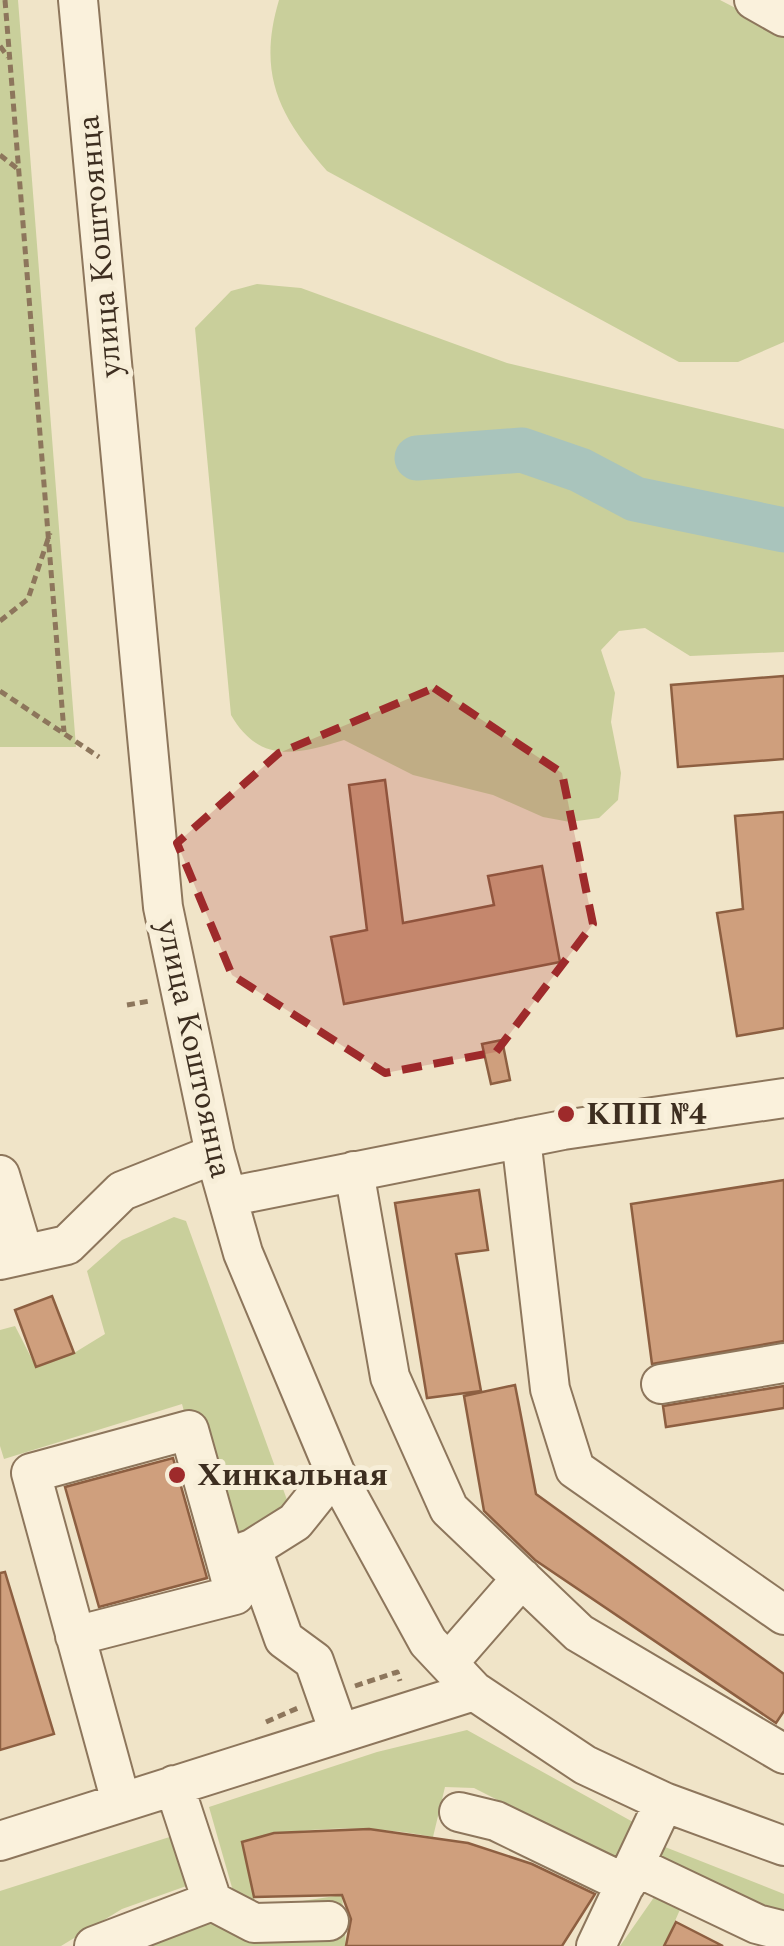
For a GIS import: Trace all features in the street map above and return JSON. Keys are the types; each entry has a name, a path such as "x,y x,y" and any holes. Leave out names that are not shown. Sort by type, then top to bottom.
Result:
{"street":[{"name":"улица Коштоянца","path":"78,0 162,907 215,1154 243,1252 335,1472 428,1642 474,1690 562,1751 664,1802 784,1846"},
{"path":"754,0 784,16"},
{"path":"226,1197 522,1138 784,1098"},
{"path":"522,1138 550,1389 575,1469 784,1615"},
{"path":"0,1175 12,1256 77,1239 122,1190 215,1154"},
{"path":"354,1171 390,1377 449,1509 579,1633 784,1754"},
{"path":"662,1384 784,1363"},
{"path":"121,1802 31,1473 190,1430 238,1554 284,1638 314,1661 339,1732"},
{"path":"238,1554 295,1522 335,1472"},
{"path":"75,1636 235,1595 238,1554"},
{"path":"448,1663 522,1578"},
{"path":"0,1842 474,1690"},
{"path":"174,1785 212,1901 254,1923 329,1922"},
{"path":"596,1946 664,1802"},
{"path":"459,1812 496,1821 742,1917 781,1936"},
{"path":"94,1946 212,1901"}],"path":[{"path":"5,0 51,530 64,732"},
{"path":"0,46 9,60"},
{"path":"0,154 19,170"},
{"path":"0,621 28,599 51,530"},
{"path":"0,690 99,756"},
{"path":"126,1005 150,1001"}],"highlighted area":[{"path":"434,688 562,773 593,924 496,1052 385,1073 232,975 177,843 279,753"}],"green space":[{"path":"0,0 18,0 76,747 0,747"},
{"path":"279,0 720,0 784,33 784,342 738,362 679,362 327,171 296,131 277,93 270,50"},
{"path":"257,284 301,288 507,363 784,429 784,652 690,656 645,628 619,631 601,650 615,693 611,722 621,773 618,800 599,818 570,822 543,817 493,795 413,775 344,740 281,752 254,742 231,715 195,328 231,291"},
{"path":"174,1217 186,1221 295,1522 225,1558 182,1404 4,1459 0,1446 0,1330 15,1326 36,1367 74,1353 105,1334 87,1271 122,1240"},
{"path":"467,1730 633,1822 615,1859 474,1788 445,1787 433,1837 386,1830 337,1829 289,1832 243,1842 256,1908 342,1895 346,1946 122,1946 170,1927 221,1922 237,1905 209,1807 377,1752"},
{"path":"179,1834 192,1884 122,1909 61,1946 0,1946 0,1891"},
{"path":"660,1845 784,1894 784,1918 652,1861"},
{"path":"657,1893 682,1905 664,1946 620,1946"}],"building":[{"path":"784,676 784,759 678,767 671,685"},
{"path":"385,780 403,923 494,905 488,876 542,866 560,962 344,1004 331,937 367,930 349,785"},
{"path":"784,812 784,1028 737,1036 717,913 743,909 735,816"},
{"path":"502,1040 510,1080 491,1084 482,1044"},
{"path":"784,1180 784,1341 652,1364 631,1204"},
{"path":"479,1190 488,1250 456,1254 481,1391 427,1398 395,1203"},
{"path":"52,1296 74,1353 36,1367 15,1310"},
{"path":"515,1385 536,1494 784,1674 784,1711 776,1723 535,1560 484,1511 464,1396"},
{"path":"784,1386 784,1408 666,1427 663,1406"},
{"path":"173,1458 207,1578 99,1607 65,1487"},
{"path":"5,1572 54,1734 0,1750 0,1573"},
{"path":"369,1829 468,1843 532,1864 595,1894 562,1946 346,1946 351,1919 342,1895 254,1897 242,1842 274,1833"},
{"path":"676,1922 723,1946 664,1946"}],"waterway":[{"path":"417,458 522,450 580,470 635,499 784,530"}],"place":[{"name":"КПП №4","path":"566,1114"},
{"name":"Хинкальная","path":"177,1475"}]}
